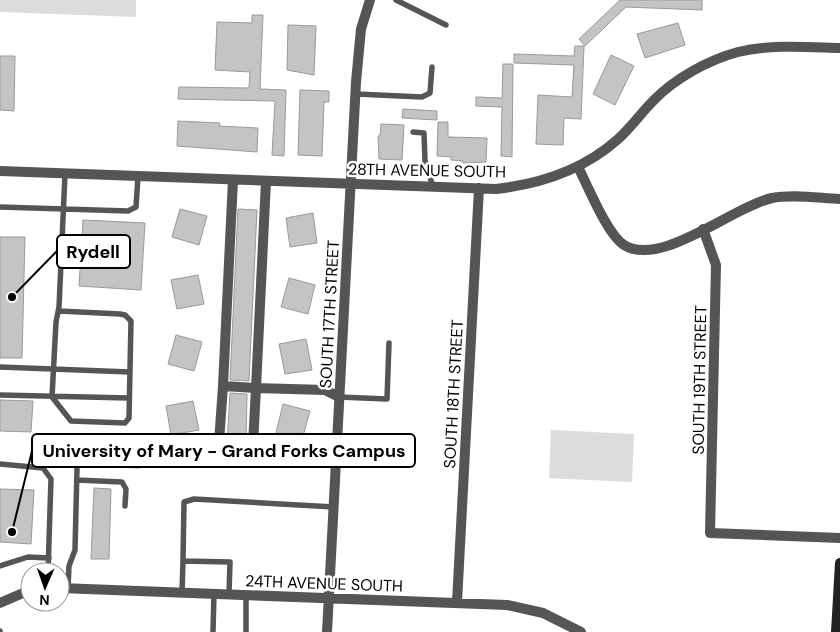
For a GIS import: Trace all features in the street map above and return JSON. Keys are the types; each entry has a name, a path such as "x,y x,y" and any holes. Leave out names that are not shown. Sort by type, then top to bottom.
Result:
{"street":[{"name":"SOUTH 17TH STREET","path":"327,632 356,94 361,29 370,0"},
{"name":"28TH AVENUE SOUTH","path":"0,171 433,187 479,188 520,186 578,167 619,139 655,99 671,86 686,75 717,60 754,49 840,48"},
{"path":"578,167 614,236 624,245 635,250 653,251 672,245 734,213 772,198 840,199"},
{"path":"219,442 233,180"},
{"path":"253,445 266,181"},
{"name":"SOUTH 18TH STREET","path":"457,602 479,188"},
{"name":"SOUTH 19TH STREET","path":"704,229 716,265 710,533 840,538"},
{"path":"223,386 325,390 339,397"},
{"path":"836,632 840,563"},
{"name":"24TH AVENUE SOUTH","path":"70,588 507,605 543,613 581,632"},
{"path":"0,603 20,594"}],"lane":[{"path":"396,0 446,25"},
{"path":"356,94 422,98 430,93 432,67"},
{"path":"413,132 424,133 424,155 433,187"},
{"path":"59,311 120,314 128,317 131,326 129,418 120,424 71,421 52,396 55,325 59,311 65,174"},
{"path":"0,207 132,210 137,201 138,176"},
{"path":"339,397 387,399 389,343"},
{"path":"0,367 130,372"},
{"path":"0,395 129,398"},
{"path":"70,563 75,550 78,469 74,455"},
{"path":"0,464 43,468 51,479 49,562"},
{"path":"77,480 122,482 126,489 125,506"},
{"path":"182,592 184,502 194,499 334,507"},
{"path":"0,566 23,558 49,558"},
{"path":"183,561 230,562 229,594"},
{"path":"213,632 214,593"},
{"path":"246,595 246,632"}],"shaded area":[{"path":"0,0 136,0 136,17 0,12"},
{"path":"551,430 634,434 632,482 549,478"}],"building":[{"path":"620,0 702,0 702,10 626,7 585,46 579,39"},
{"path":"252,15 263,15 260,89 286,90 284,156 272,155 275,101 178,99 179,87 249,88 250,72 215,70 217,22 252,23"},
{"path":"678,23 685,45 645,58 637,34"},
{"path":"288,25 316,26 314,75 287,70"},
{"path":"575,46 584,46 581,119 564,118 563,145 536,144 538,95 572,97 574,65 514,63 514,54 574,56"},
{"path":"611,55 634,66 615,105 593,94"},
{"path":"0,56 15,56 14,111 0,110"},
{"path":"503,64 513,64 512,157 501,156 502,107 476,106 476,97 502,98"},
{"path":"300,90 329,91 329,102 324,102 322,156 298,155"},
{"path":"403,109 437,111 437,120 402,118"},
{"path":"178,121 220,123 219,126 258,128 257,152 177,146"},
{"path":"438,122 448,122 448,137 487,138 486,162 463,163 463,161 451,160 451,157 437,156"},
{"path":"381,124 404,125 402,160 379,159 378,136 380,136"},
{"path":"180,209 207,216 199,245 172,237"},
{"path":"238,209 257,210 249,381 230,380"},
{"path":"313,213 317,243 290,247 286,218"},
{"path":"83,220 145,223 141,290 79,286"},
{"path":"0,237 25,237 22,358 0,358"},
{"path":"198,275 204,304 177,309 171,280"},
{"path":"289,278 315,285 308,314 281,307"},
{"path":"176,335 202,342 194,371 168,364"},
{"path":"306,339 312,370 285,374 279,344"},
{"path":"230,393 247,394 246,445 227,445"},
{"path":"0,400 33,401 31,432 0,431"},
{"path":"193,401 199,430 171,435 166,406"},
{"path":"283,404 310,411 302,440 276,433"},
{"path":"85,445 141,447 140,468 84,466"},
{"path":"94,488 111,489 109,559 91,559"},
{"path":"0,489 34,490 31,544 0,542"}],"place":[{"name":"Rydell","path":"12,297"},
{"name":"University of Mary - Grand Forks Campus","path":"12,532"}]}
